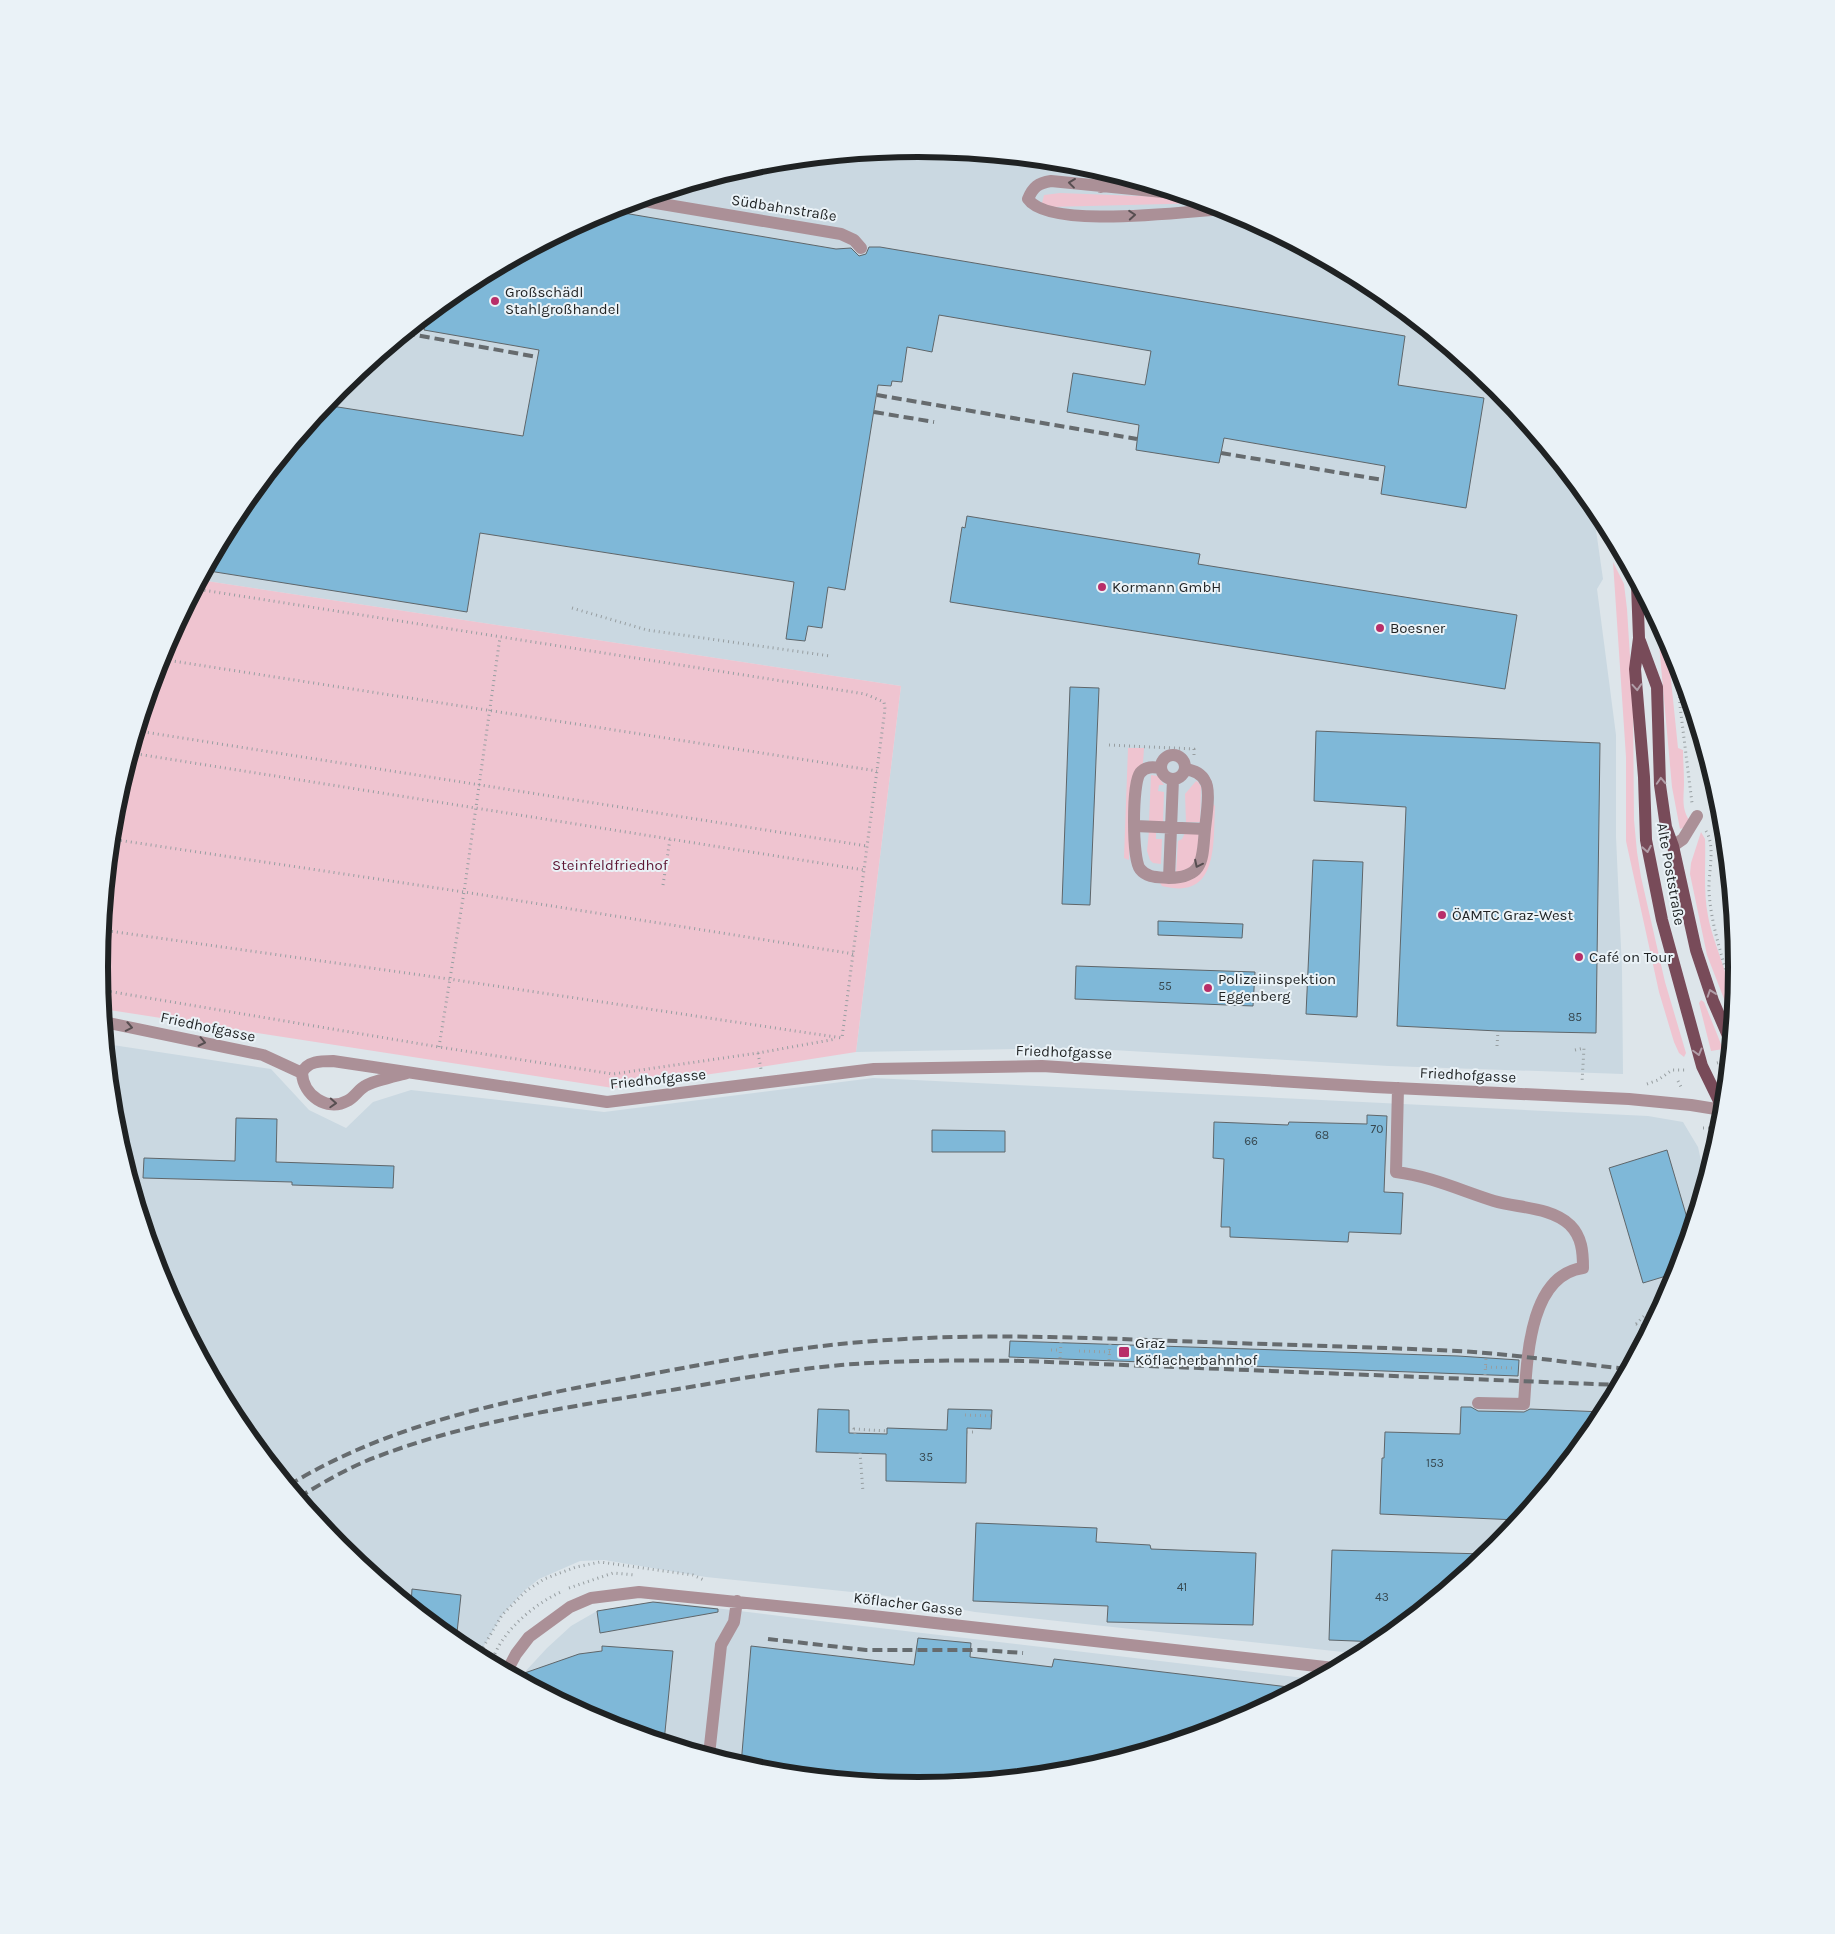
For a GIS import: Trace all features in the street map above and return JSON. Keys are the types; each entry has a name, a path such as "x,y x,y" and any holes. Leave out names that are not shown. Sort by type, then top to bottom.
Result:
{"main road":[{"name":"Alte Poststraße","path":"1637,597 1639,638 1635,668 1644,777 1646,840 1652,879 1664,930 1702,1066 1717,1097"},
{"name":"Alte Poststraße","path":"1639,638 1657,687 1660,785 1666,827 1673,846 1696,950 1713,1001 1725,1029"}],"street":[{"path":"1101,187 1102,179"},
{"path":"1147,191 1051,181 1041,182 1033,188 1028,199 1034,207 1073,216 1117,216 1205,210"},
{"name":"Südbahnstraße","path":"651,202 841,234 854,240 861,248"},
{"path":"1176,752 1184,762 1185,769 1182,775 1173,778 1166,776 1162,768 1166,758 1176,752"},
{"path":"1162,768 1147,768 1138,778 1135,826 1136,861 1141,870 1151,876 1169,878 1184,877 1196,871 1202,857 1207,800 1206,781 1200,775 1185,769"},
{"path":"1169,878 1173,778"},
{"path":"1673,846 1683,840 1697,816"},
{"path":"1135,826 1204,829"},
{"name":"Friedhofgasse","path":"109,1023 263,1055 302,1073"},
{"name":"Friedhofgasse","path":"406,1073 365,1086 348,1101 338,1105 324,1102 311,1095 304,1083 302,1073 306,1067 320,1061 346,1062 406,1073 607,1102 874,1069 1032,1066 1398,1088 1629,1099 1715,1107"},
{"path":"1398,1088 1396,1172 1416,1174 1498,1202 1560,1217 1575,1232 1582,1249 1583,1268 1573,1269 1565,1273 1546,1295 1540,1306 1529,1346 1524,1404 1478,1404"},
{"name":"Köflacher Gasse","path":"510,1667 516,1654 530,1637 570,1607 591,1598 639,1592 1324,1667"},
{"path":"710,1749 721,1645 734,1622 737,1602"}],"path":[{"path":"108,991 439,1047 613,1074 842,1038 868,846 885,709 884,702 878,698 855,693 201,590"},
{"path":"572,608 647,630 830,656"},
{"path":"439,1047 464,892 500,637"},
{"path":"168,660 877,771"},
{"path":"143,732 868,846"},
{"path":"1109,745 1176,752 1194,749"},
{"path":"136,754 864,870"},
{"path":"663,885 670,839"},
{"path":"118,840 464,892 854,954"},
{"path":"109,931 449,979 840,1038"},
{"path":"1497,1046 1498,1031"},
{"path":"1575,1050 1584,1048 1582,1085"},
{"path":"1715,1063 1722,1061"},
{"path":"1672,1070 1686,1070"},
{"path":"1703,1128 1711,1128"},
{"path":"1644,1326 1636,1324 1649,1314"},
{"path":"1060,1342 1060,1358"},
{"path":"1109,1360 1110,1344"},
{"path":"1051,1350 1060,1350"},
{"path":"1079,1351 1110,1352"},
{"path":"1485,1375 1486,1358"},
{"path":"1486,1367 1521,1368"},
{"path":"965,1415 994,1416"},
{"path":"854,1434 854,1429 887,1431"},
{"path":"967,1432 973,1432"},
{"path":"860,1453 863,1492"}],"shaded area":[{"path":"918,157 1023,164 1076,173 1178,200 1276,241 1368,294 1411,324 1452,358 1490,394 1526,433 1560,474 1597,526 1603,579 1597,589 1616,735 1616,837 1622,969 1623,1074 1389,1066 1078,1048 856,1052 901,686 206,581 244,517 275,474 345,394 383,358 424,324 467,294 559,241 608,219 657,200 759,173 812,164"},
{"path":"111,1045 271,1069 309,1110 346,1128 373,1102 411,1090 604,1112 873,1078 1648,1116 1683,1122 1698,1147 1702,1167 1700,1177 1685,1227 1666,1277 1644,1325 1619,1372 1591,1417 1560,1460 1490,1540 1452,1576 1411,1610 1347,1653 975,1612 881,1595 706,1577 604,1560 580,1561 539,1579 525,1590 502,1615 482,1649 424,1610 383,1576 345,1540 275,1460 244,1417 216,1372 191,1325 169,1277 150,1227 135,1177 123,1125"},
{"path":"658,1601 1304,1678 1276,1693 1227,1715 1178,1734 1076,1761 1023,1770 918,1777 812,1770 759,1761 657,1734 608,1715 559,1693 523,1674 571,1626 597,1611"}],"green space":[{"path":"1060,193 1165,197 1187,204 1049,207 1042,203 1044,195"},
{"path":"1613,562 1624,584 1627,609 1633,705 1634,820 1637,852 1665,982 1686,1053 1684,1057 1679,1053 1674,1042 1659,992 1626,841 1626,757"},
{"name":"Steinfeldfriedhof","path":"206,581 901,686 856,1052 613,1088 109,1010 109,914 114,861 123,809 135,757 150,707 169,657"},
{"path":"1659,641 1670,667 1678,748 1683,750 1684,802 1689,820 1685,827 1680,829 1672,787"},
{"path":"1128,748 1144,748 1143,763 1131,782 1129,860 1124,858"},
{"path":"1151,775 1158,776 1164,785 1159,785 1158,791 1164,792 1163,822 1149,821"},
{"path":"1196,781 1201,787 1200,822 1186,822 1185,794"},
{"path":"1213,804 1215,806 1212,852 1209,866 1203,877 1194,885 1181,888 1162,886 1160,883 1190,879"},
{"path":"1149,831 1156,832 1156,839 1162,839 1161,864 1153,863 1150,860 1147,851"},
{"path":"1701,832 1705,839 1706,907 1727,981 1727,1005 1707,955 1690,874 1691,863"},
{"path":"1185,833 1199,834 1196,866 1176,873 1178,841 1182,839"},
{"path":"1701,1000 1704,1002 1723,1049 1711,1051 1699,1003"}],"building":[{"path":"624,213 836,249 851,248 859,256 866,254 869,247 880,247 1405,336 1398,385 1484,398 1466,508 1381,494 1385,466 1224,438 1219,463 1136,450 1139,425 1067,412 1073,373 1145,385 1151,351 939,315 932,352 907,347 902,382 892,381 891,386 878,385 845,590 828,587 822,628 808,626 805,641 786,639 794,582 480,533 467,612 211,571 244,517 275,474 334,406 523,436 539,350 424,330 425,323 467,294 513,266 559,241"},
{"path":"967,516 1200,554 1198,564 1517,615 1505,689 950,602 962,527 965,528"},
{"path":"1070,687 1099,688 1090,905 1062,904"},
{"name":"ÖAMTC Graz-West","path":"1316,731 1600,743 1596,1033 1397,1026 1406,807 1314,801"},
{"path":"1313,860 1363,862 1357,1017 1306,1014"},
{"path":"1158,921 1243,924 1242,938 1158,935"},
{"path":"1076,966 1255,972 1253,1006 1075,999"},
{"path":"1367,1115 1387,1116 1384,1192 1403,1193 1401,1234 1349,1232 1348,1242 1230,1237 1230,1227 1221,1227 1224,1159 1213,1158 1214,1122 1288,1125 1289,1122 1367,1124"},
{"path":"236,1118 277,1119 276,1162 394,1166 393,1188 292,1185 292,1182 143,1178 144,1158 235,1161"},
{"path":"932,1130 1005,1131 1005,1152 932,1152"},
{"path":"1667,1150 1687,1219 1666,1276 1643,1283 1609,1168"},
{"path":"1010,1341 1458,1356 1519,1360 1518,1376 1009,1357"},
{"path":"1461,1407 1471,1407 1478,1411 1524,1412 1530,1409 1594,1412 1560,1460 1509,1520 1380,1514 1385,1432 1460,1434"},
{"path":"818,1409 849,1410 849,1433 887,1434 887,1428 947,1430 948,1409 992,1410 991,1429 967,1428 966,1483 886,1481 886,1454 816,1452"},
{"path":"976,1523 1097,1528 1096,1542 1150,1545 1151,1549 1256,1553 1253,1625 1107,1622 1108,1606 973,1601"},
{"path":"1332,1550 1476,1554 1411,1610 1366,1641 1329,1640"},
{"path":"412,1589 461,1595 457,1633 424,1610 411,1600"},
{"path":"653,1602 718,1609 718,1612 600,1633 597,1611"},
{"path":"918,1638 971,1643 970,1657 1052,1667 1054,1659 1287,1687 1227,1715 1178,1734 1076,1761 1023,1770 918,1777 865,1775 812,1770 742,1757 751,1646 914,1665"},
{"path":"602,1646 673,1651 665,1736 608,1715 559,1693 523,1674 579,1654 602,1651"}],"railway":[{"path":"412,334 537,357"},
{"path":"877,395 1137,439"},
{"path":"874,412 934,422"},
{"path":"1221,453 1383,480"},
{"path":"294,1482 366,1446 405,1431 486,1407 569,1389 768,1353 862,1342 948,1337 1033,1337 1362,1347 1478,1352 1621,1368"},
{"path":"304,1494 369,1460 444,1434 512,1418 613,1400 768,1374 841,1365 887,1362 1025,1361 1611,1385"},
{"path":"768,1639 866,1650 980,1650 1023,1653"}],"place":[{"name":"Großschädl Stahlgroßhandel","path":"495,301"},
{"name":"Kormann GmbH","path":"1102,587"},
{"name":"Boesner","path":"1380,628"},
{"name":"ÖAMTC Graz-West","path":"1442,915"},
{"name":"Café on Tour","path":"1579,957"},
{"name":"Polizeiinspektion Eggenberg","path":"1208,988"},
{"name":"Graz Köflacherbahnhof","path":"1124,1352"}]}
